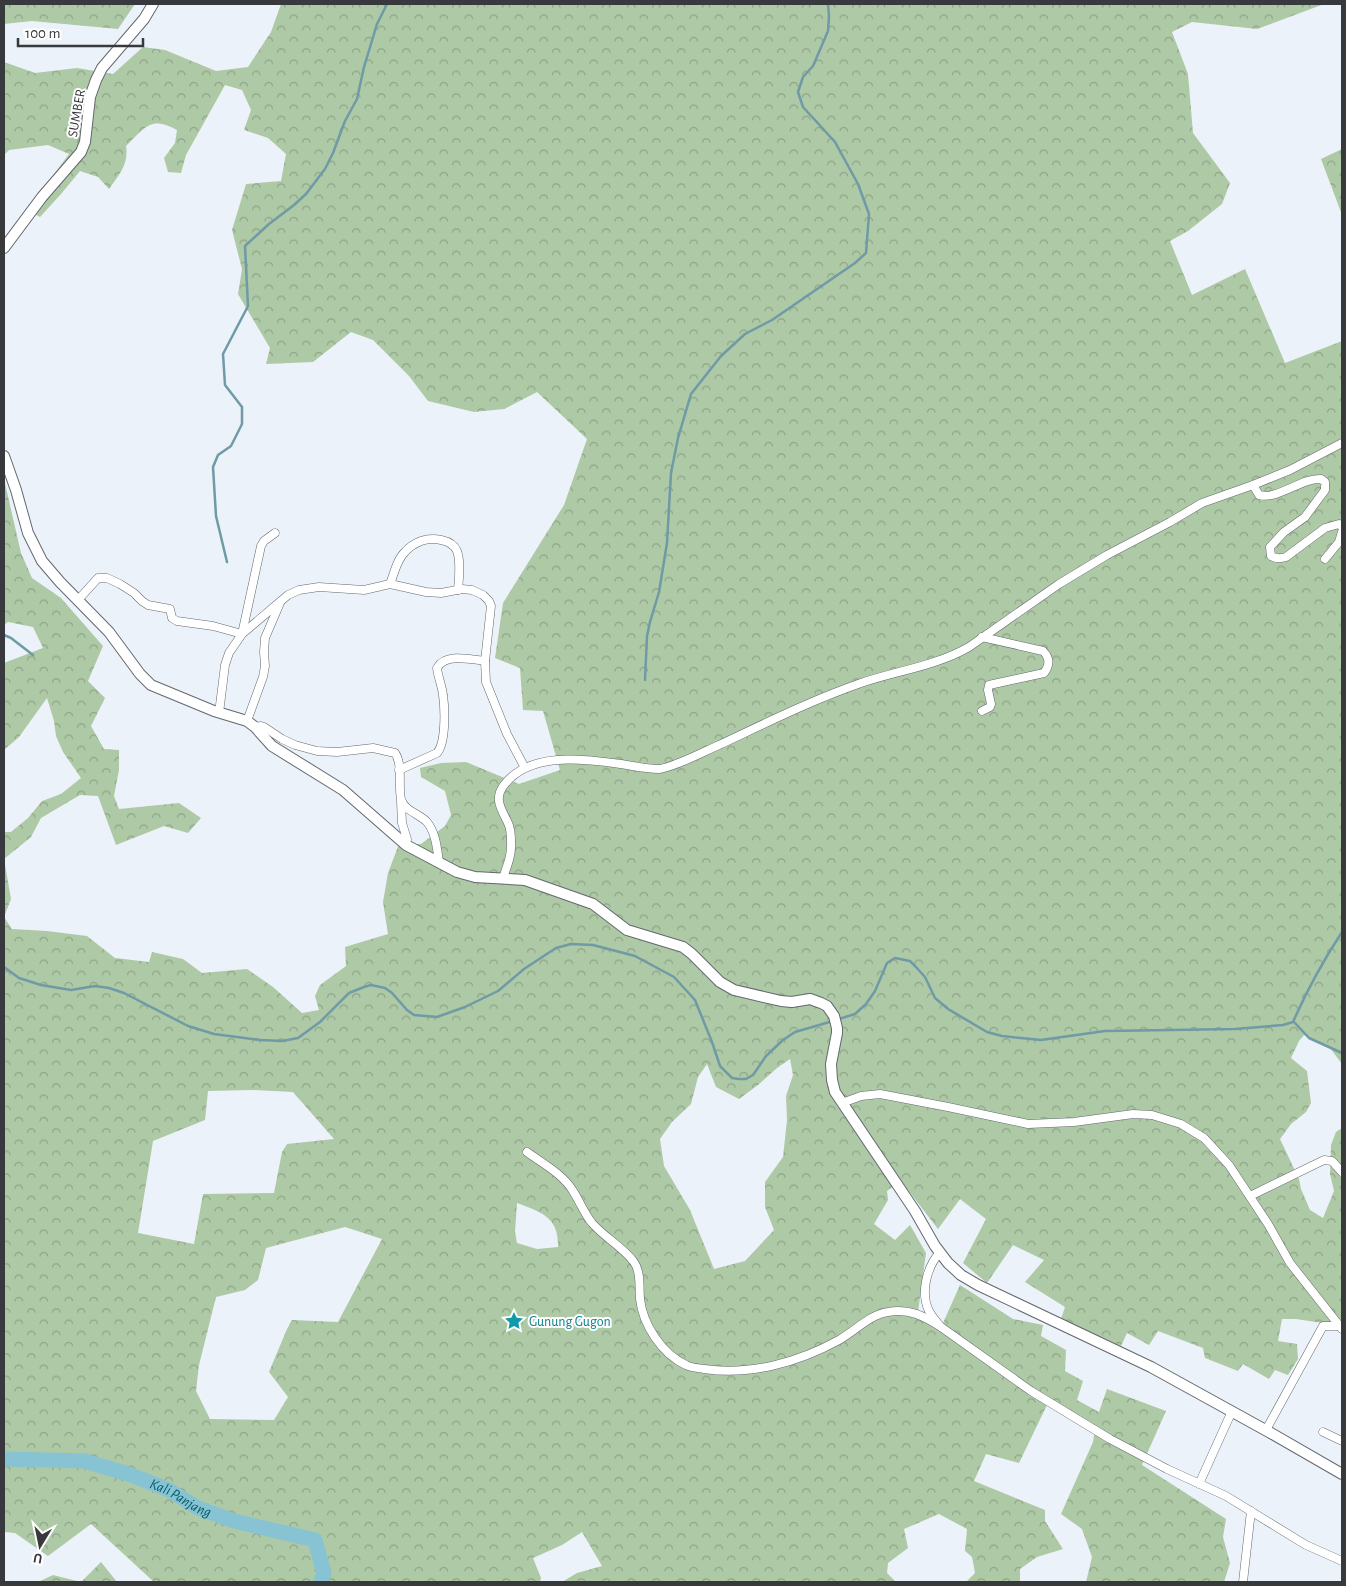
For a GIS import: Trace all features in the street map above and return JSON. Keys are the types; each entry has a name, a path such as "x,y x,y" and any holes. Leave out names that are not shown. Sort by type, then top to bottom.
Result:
{"street":[{"name":"SUMBER","path":"4,248 42,197 81,152 85,142 90,97 96,80 102,68 144,19 153,4"},
{"path":"503,878 510,857 512,842 510,827 500,808 499,791 525,768 543,762 587,760 654,768 666,767 715,747 810,703 862,683 924,665 962,651 1059,584 1107,555 1202,503 1290,470 1342,443"},
{"path":"4,456 35,550 48,568 109,632 143,678 151,685 219,713 264,727 295,745 317,752 372,748 397,755 402,823 407,839 406,845"},
{"path":"1253,485 1259,495 1269,496 1313,478 1321,479 1325,482 1325,490 1305,517 1284,532 1270,548 1271,556 1274,558 1286,557 1325,528 1339,524 1342,527"},
{"path":"1325,560 1339,542 1342,532"},
{"path":"242,634 261,546 264,541 275,533"},
{"path":"390,584 404,552 422,540 436,540 445,541 456,548 459,572 458,590"},
{"path":"78,600 98,578 103,577 126,587 148,604 170,609 172,618 177,622 213,626 242,634"},
{"path":"219,713 229,653 242,634 288,595 309,588 364,590 390,584 426,592 441,593 462,589 478,592 489,600 492,611 484,661 484,674 507,734 525,768"},
{"path":"251,724 265,666 265,638 280,602"},
{"path":"982,637 1043,650 1048,655 1049,663 1048,669 1044,673 989,685 988,690 991,704 990,707 982,711"},
{"path":"399,770 437,753 443,743 443,696 436,668 437,665 444,660 452,659 484,661"},
{"path":"251,724 272,746 329,780 354,798 406,845 457,872 475,877 531,882 576,897 600,909 627,930 683,947 712,975 729,988 786,1002 813,1000 827,1006 835,1020 837,1033 831,1064 831,1075 835,1092 940,1252 948,1263 961,1275 978,1285 1150,1367 1342,1474"},
{"path":"401,801 430,826 439,862"},
{"path":"842,1103 861,1096 880,1094 1028,1124 1074,1122 1134,1114 1152,1115 1181,1124 1204,1138 1229,1165 1268,1224 1290,1263 1341,1327"},
{"path":"527,1152 557,1174 572,1190 580,1206 593,1224 635,1264 639,1277 640,1301 645,1319 666,1350 677,1360 689,1367 717,1371 741,1370 780,1364 823,1349 842,1339 871,1318 887,1312 905,1311 915,1313 941,1327 1031,1391 1110,1439 1167,1469 1226,1496 1306,1545 1342,1561"},
{"path":"1250,1196 1324,1160 1332,1161 1342,1172"},
{"path":"940,1252 928,1272 926,1299 930,1313 941,1327"},
{"path":"1266,1430 1323,1326 1341,1327"},
{"path":"1199,1484 1232,1411"},
{"path":"1323,1432 1342,1441"},
{"path":"1243,1582 1251,1511"}],"green space":[{"path":"4,4 135,4 118,29 32,21 4,24"},
{"path":"281,4 1324,4 1257,29 1192,22 1172,32 1188,74 1193,133 1230,183 1222,204 1188,231 1170,241 1192,295 1245,269 1285,363 1342,341 1342,1064 1330,1048 1304,1035 1299,1041 1291,1058 1307,1071 1311,1103 1306,1112 1291,1124 1280,1139 1299,1179 1310,1210 1323,1218 1334,1191 1330,1174 1331,1145 1336,1132 1342,1128 1342,1326 1296,1319 1282,1319 1278,1341 1297,1344 1298,1359 1288,1375 1275,1370 1269,1379 1243,1364 1238,1371 1205,1358 1203,1348 1158,1331 1149,1345 1127,1333 1121,1346 1061,1319 1065,1307 1025,1282 1044,1260 1013,1245 987,1283 963,1263 986,1219 960,1199 938,1229 901,1181 887,1191 888,1200 874,1224 895,1240 910,1225 926,1253 918,1312 943,1323 960,1285 1013,1319 1043,1325 1041,1336 1066,1350 1065,1371 1083,1381 1077,1400 1099,1412 1107,1389 1166,1411 1142,1465 1226,1519 1223,1537 1230,1563 1224,1582 1086,1582 1092,1557 1082,1529 1061,1514 1093,1442 1095,1430 1047,1405 1019,1463 986,1454 974,1481 1045,1510 1045,1521 1063,1549 1037,1557 1020,1569 1020,1582 966,1582 975,1573 972,1557 965,1551 967,1529 939,1514 904,1529 908,1548 888,1563 887,1573 896,1582 562,1582 577,1573 602,1566 582,1532 562,1545 533,1558 541,1578 540,1582 154,1582 91,1524 48,1556 15,1533 4,1532 4,917 12,929 87,936 115,958 149,962 152,952 183,959 202,973 247,969 273,987 302,1013 319,1010 315,996 320,985 346,966 345,947 388,934 383,902 388,873 399,844 421,844 445,826 451,815 445,791 421,777 420,768 441,763 466,762 519,784 560,770 543,711 523,710 520,668 495,658 503,603 564,505 587,439 537,392 504,409 474,412 428,401 409,376 373,340 351,332 313,362 266,364 270,348 238,294 242,269 232,230 246,184 281,181 286,154 268,138 244,130 251,110 242,90 225,85 186,155 181,173 168,172 164,158 175,143 177,130 168,126 154,124 143,129 126,146 125,164 109,189 98,177 80,171 40,217 27,210 69,154 48,145 9,150 4,155 4,62 35,73 77,68 113,74 143,47 165,50 216,71 248,67 271,32","holes":["790,1059 793,1075 786,1096 787,1120 783,1157 765,1182 765,1207 774,1230 745,1261 714,1269 690,1210 664,1166 660,1139 672,1122 691,1104 698,1077 707,1064 716,1087 739,1099","252,1090 293,1092 334,1139 287,1144 282,1152 274,1193 203,1194 194,1244 138,1233 153,1141 205,1120 208,1091","517,1203 534,1209 552,1222 558,1237 558,1247 537,1249 517,1243 515,1232","345,1227 382,1239 338,1322 292,1320 269,1372 288,1397 274,1420 210,1419 196,1391 199,1365 216,1297 245,1290 258,1280 266,1248"]},
{"path":"1342,149 1342,215 1321,159"},
{"path":"4,479 21,553 32,578 61,598 103,646 88,681 105,698 91,726 104,749 119,750 119,770 114,796 119,809 179,803 201,818 188,833 164,826 116,845 98,796 80,795 41,818 31,837 4,859 4,832 11,832 28,818 42,801 61,794 81,778 63,752 56,736 54,721 47,698 19,737 4,750 4,663 43,648 33,627 8,622 4,625"},
{"path":"4,859 11,899 4,917"},
{"path":"101,1562 117,1582 81,1582"},
{"path":"53,1575 81,1582 38,1582"}],"waterway":[{"path":"227,562 216,516 213,467 218,455 231,446 242,424 242,407 225,385 223,354 248,306 245,246 306,194 325,169 345,121 357,99 377,24 387,4"},
{"path":"645,680 647,636 659,592 667,543 671,473 678,438 691,394 721,356 745,334 772,320 855,263 866,253 869,214 858,184 835,142 803,107 798,92 803,77 813,66 828,31 828,4"},
{"path":"4,635 11,638 33,655"},
{"path":"839,1019 855,1014 866,1004 875,991 887,963 895,958 910,961 925,977 935,998 948,1009 987,1032 1002,1036 1041,1040 1105,1031 1235,1029 1283,1025 1293,1022 1316,976 1342,932"},
{"path":"4,967 19,978 41,985 71,990 95,986 109,988 124,993 188,1026 214,1034 282,1041 298,1038 320,1022 349,993 364,987 371,985 385,988 414,1015 437,1017 465,1007 498,991 524,969 556,948 571,944 593,945 635,956 674,977 695,1000 720,1066 732,1078 739,1079 746,1079 753,1075 766,1056 795,1032 833,1021"},
{"path":"1294,1022 1309,1038 1342,1053"},
{"name":"Kali Panjang","path":"4,1459 85,1461 131,1475 169,1490 198,1508 234,1521 315,1540 324,1573 321,1582"}],"place":[{"name":"Gunung Gugon","path":"514,1321"}]}
